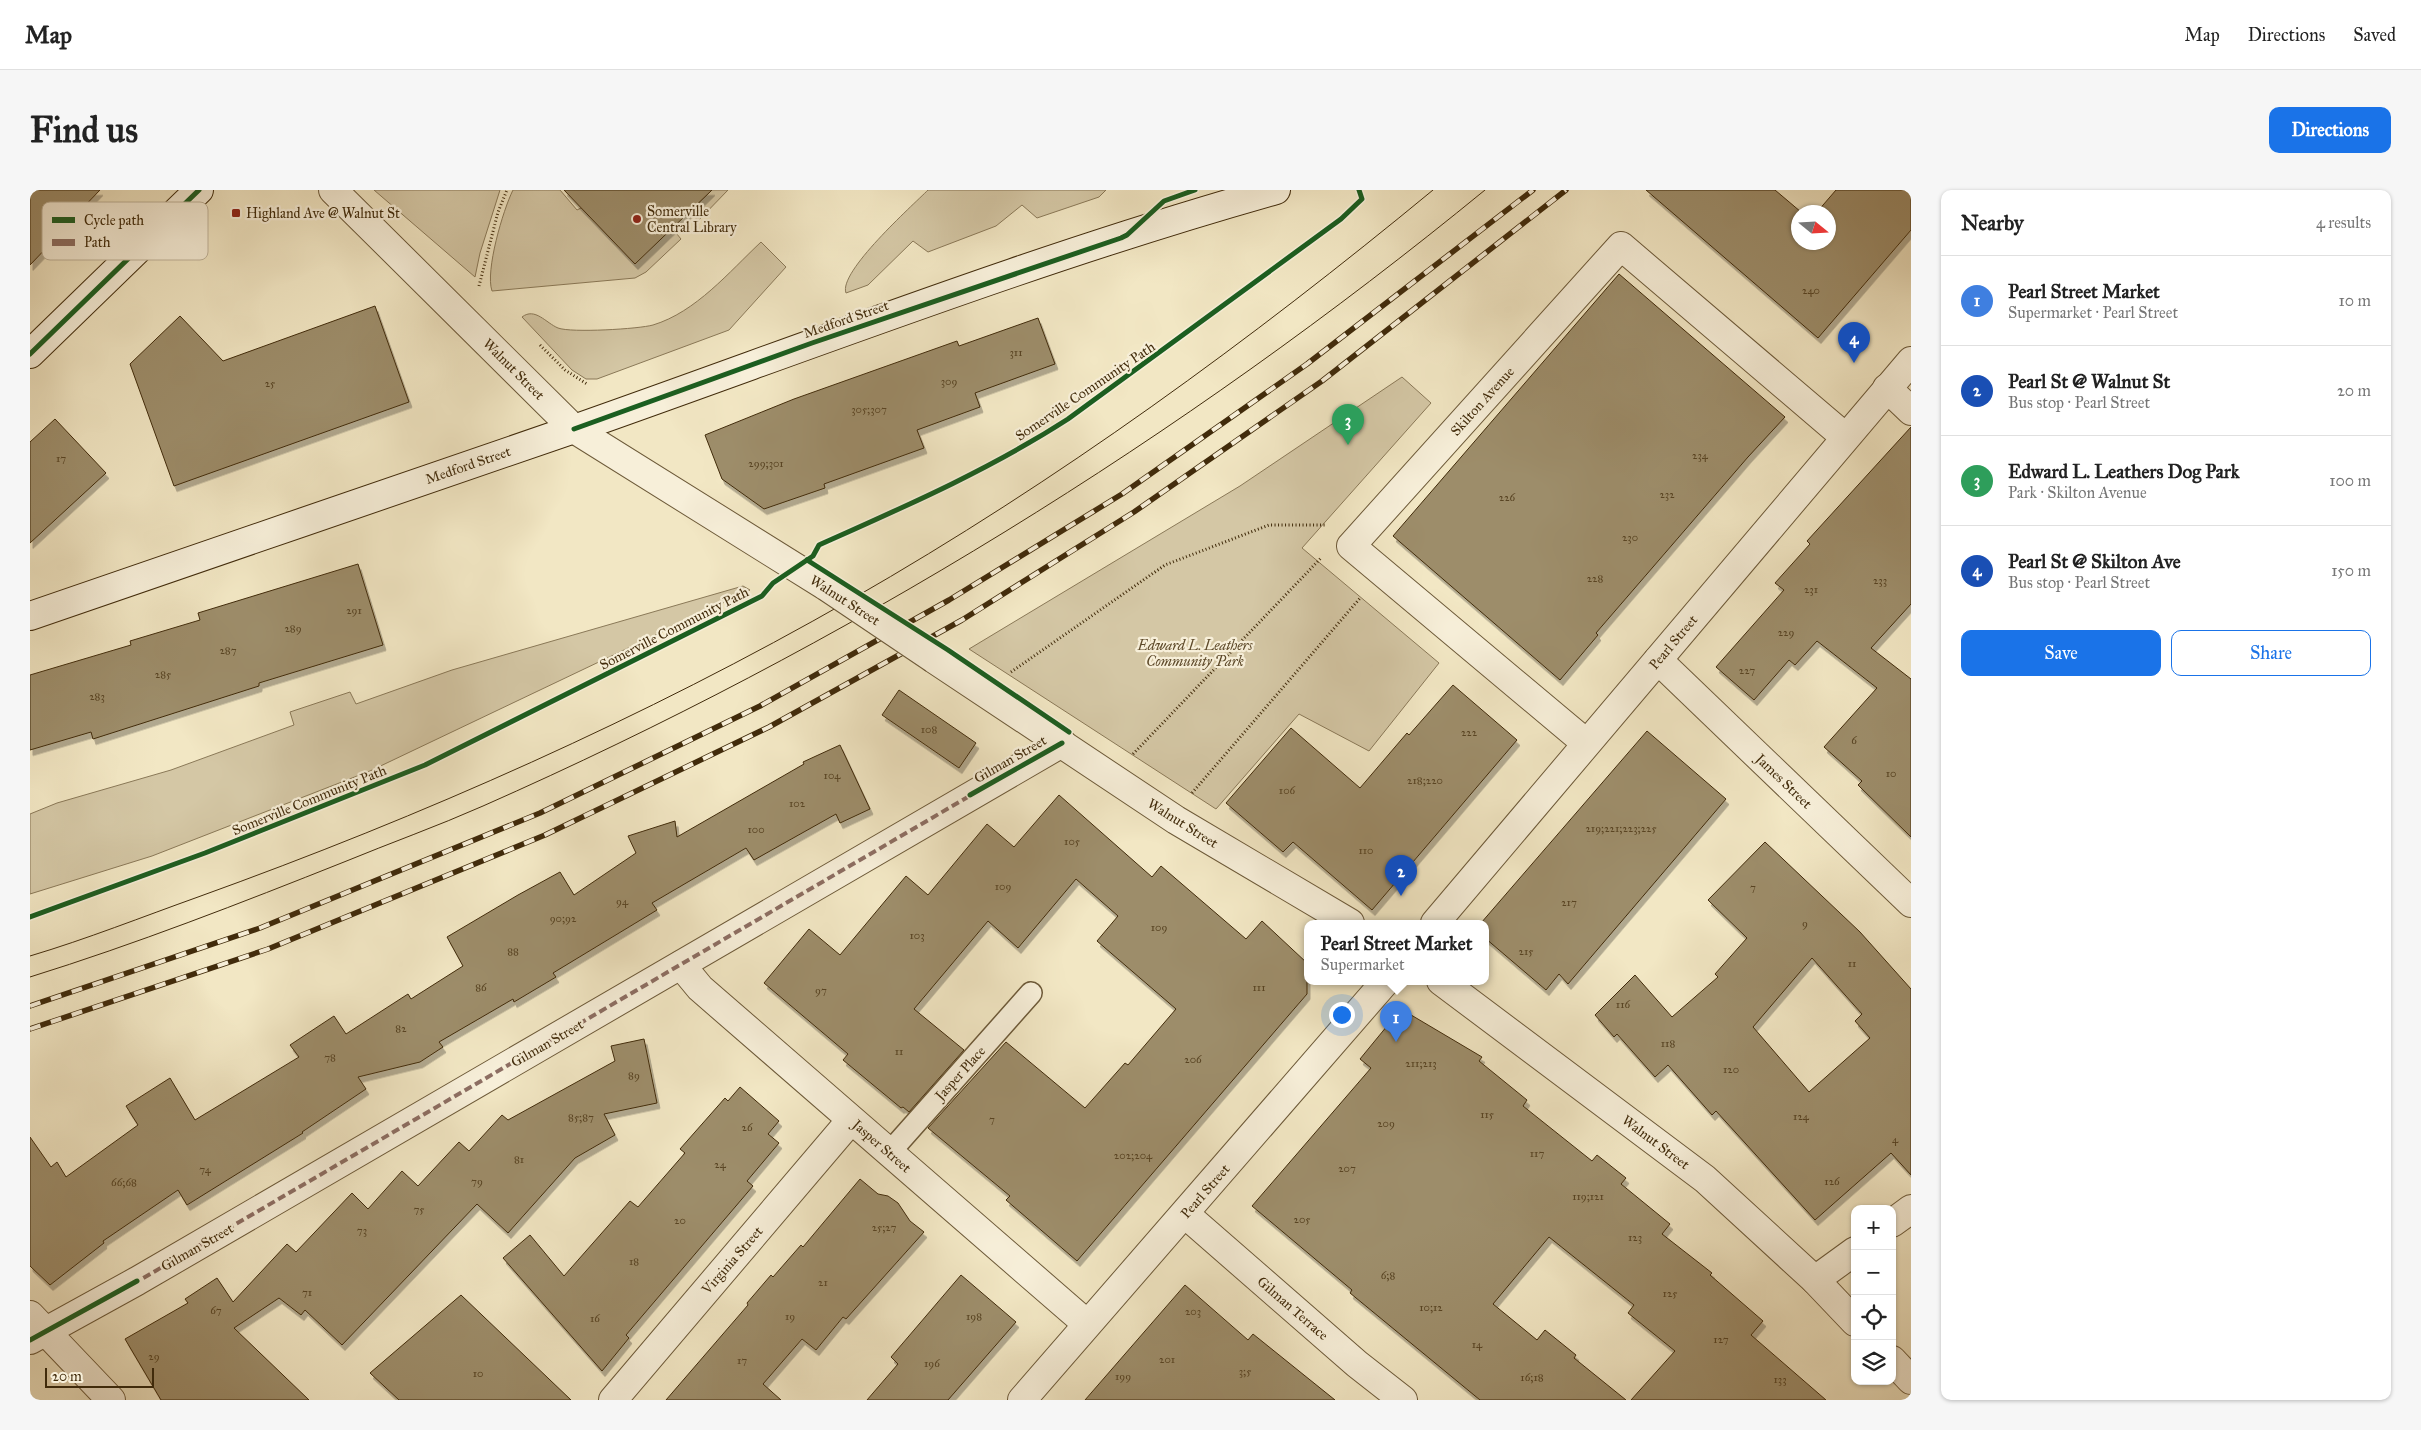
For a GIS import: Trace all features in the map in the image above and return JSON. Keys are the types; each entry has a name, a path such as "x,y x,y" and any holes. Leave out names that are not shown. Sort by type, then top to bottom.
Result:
{"street":[{"path":"187,202 199,190"},
{"name":"Walnut Street","path":"333,190 574,429 827,587 1176,820 1345,920"},
{"name":"Medford Street","path":"30,616 574,429 989,281 1212,208 1276,190"},
{"name":"Skilton Avenue","path":"1586,743 1351,546 1621,246 1845,437"},
{"path":"30,354 127,260"},
{"name":"Pearl Street","path":"1438,920 1911,361"},
{"path":"1887,388 1911,410"},
{"name":"James Street","path":"1658,660 1911,903"},
{"name":"Gilman Street","path":"35,1329 681,965 1062,743"},
{"name":"Jasper Street","path":"681,965 700,988 1087,1324"},
{"name":"Pearl Street","path":"1029,1398 1087,1324 1186,1214 1383,985"},
{"name":"Walnut Street","path":"1446,985 1706,1180 1814,1280 1851,1318"},
{"name":"Virginia Street","path":"612,1400 851,1120"},
{"path":"1896,1220 1911,1209"},
{"name":"Gilman Terrace","path":"1186,1214 1357,1364 1403,1400"},
{"path":"1814,1280 1851,1254"},
{"path":"35,1329 111,1400"},
{"path":"1896,1364 1911,1380"}],"lane":[{"name":"Jasper Place","path":"890,1153 1031,993"}],"path":[{"path":"479,286 498,212 507,190"},
{"path":"1005,676 1165,565 1269,525 1335,524"},
{"path":"1128,760 1325,554"},
{"path":"1188,798 1383,573"}],"green space":[{"path":"374,190 500,190 480,253 475,277"},
{"path":"513,190 560,190 577,210 581,208 672,228 681,239 646,272 635,278 492,291 490,282 496,240"},
{"path":"712,190 728,190 698,221 690,211"},
{"path":"928,190 1106,190 1099,197 1037,218 1022,205 996,226 928,252 913,241 868,285 846,293 847,283 853,270 864,255"},
{"path":"761,242 786,267 729,330 597,379 586,379 572,370 522,317 527,314 536,315 558,328 576,330 620,329 653,325 684,311 698,301"},
{"name":"Edward L. Leathers Community Park","path":"1402,377 1431,403 1302,548 1439,663 1369,751 1299,714 1216,809 969,649 1240,486"},
{"path":"743,586 750,590 370,771 152,856 30,894 30,814 57,803 171,770 294,725 290,712 350,692 356,704 452,670"}],"building":[{"path":"30,190 100,190 88,202 42,202 42,252 30,265"},
{"name":"Somerville Central Library","path":"564,190 712,190 635,264"},
{"path":"1646,190 1775,190 1793,205 1791,205 1791,250 1836,250 1836,205 1823,205 1836,190 1911,190 1911,230 1818,338"},
{"path":"1619,274 1785,417 1748,457 1596,633 1598,635 1560,680 1393,536"},
{"path":"375,306 409,402 174,486 130,364 180,316 223,361"},
{"path":"1038,318 1055,364 975,393 980,407 917,430 924,448 824,484 825,488 764,509 722,479 705,435 794,399 957,341 959,346"},
{"path":"55,419 106,473 30,543 30,442"},
{"path":"1911,427 1911,604 1871,648 1911,679 1911,837 1858,785 1862,781 1824,747 1877,688 1817,641 1795,665 1789,660 1754,700 1716,667 1784,590 1775,583 1810,544 1807,541"},
{"path":"358,564 383,645 259,683 259,686 93,739 91,732 30,750 30,675 131,645 130,641 200,620 198,613"},
{"path":"1453,685 1517,740 1372,910 1293,842 1283,852 1226,803 1291,728 1360,788 1407,733 1409,735"},
{"path":"899,690 976,743 959,768 882,715"},
{"path":"1647,731 1726,799 1568,984 1559,974 1546,990 1489,941 1489,920 1484,920"},
{"path":"840,745 870,809 840,823 836,814 754,860 746,848 652,903 657,910 553,973 556,977 514,1002 513,999 439,1042 443,1047 420,1062 358,1077 366,1089 303,1133 187,1205 178,1190 103,1241 104,1243 50,1285 30,1266 30,1137 51,1167 57,1162 66,1177 138,1125 126,1106 170,1078 195,1120 299,1057 290,1045 334,1016 346,1034 408,994 411,999 463,966 447,937 518,895 560,872 574,895 636,853 628,836 675,821 677,837 804,764 803,762"},
{"path":"1059,795 1152,877 1161,866 1246,939 1262,921 1304,960 1304,985 1307,985 1307,994 1077,1261 1006,1200 1010,1196 928,1128 1006,1042 1085,1108 1125,1063 1128,1065 1176,1009 1097,941 1118,916 1076,879 1018,948 988,921 914,1009 964,1050 909,1112 903,1107 901,1108 843,1060 848,1054 764,983 809,929 840,955 906,876 928,895 987,824 1014,847"},
{"path":"1765,842 1860,932 1911,989 1911,1175 1891,1153 1815,1220 1716,1111 1712,1115 1668,1065 1655,1077 1617,1034 1614,1037 1595,1015 1635,975 1672,1017 1718,977 1715,974 1747,938 1708,900","holes":["1812,958 1862,1014 1855,1021 1870,1038 1809,1092 1753,1027"]},
{"path":"1401,1009 1482,1057 1479,1061 1527,1100 1523,1106 1592,1161 1597,1155 1626,1178 1621,1184 1670,1224 1662,1234 1712,1273 1710,1275 1763,1321 1751,1335 1826,1400 1631,1400 1675,1351 1628,1313 1634,1305 1549,1237 1493,1304 1537,1340 1545,1330 1576,1355 1574,1358 1626,1400 1480,1400 1350,1293 1352,1290 1252,1206 1371,1068 1360,1059"},
{"path":"644,1039 657,1103 604,1114 615,1135 575,1158 508,1233 477,1204 342,1345 305,1310 301,1315 279,1298 234,1328 309,1400 161,1400 125,1339 188,1303 185,1299 217,1278 233,1302 287,1244 296,1252 352,1193 368,1209 402,1171 418,1186 459,1142 469,1151 502,1115 508,1120 615,1061 611,1046"},
{"path":"740,1087 779,1121 768,1134 779,1143 747,1181 753,1186 626,1335 629,1338 602,1371 503,1258 530,1235 564,1276 630,1201 638,1207 685,1153 680,1149 725,1098 728,1101"},
{"path":"860,1179 878,1194 888,1196 898,1203 910,1221 924,1232 846,1319 843,1317 816,1350 802,1339 763,1384 781,1400 666,1400 748,1305 747,1303 771,1275 773,1277 801,1245 803,1247"},
{"path":"961,1275 1016,1322 948,1400 867,1400 898,1364 891,1357"},
{"path":"1185,1285 1248,1340 1253,1334 1335,1400 1085,1400"},
{"path":"461,1295 571,1400 399,1400 370,1373"}],"tram line":[{"path":"30,956 282,866 366,833 531,762 613,724 773,643 929,554 1078,458 1223,355 1433,190"},
{"path":"30,977 188,922 483,806 617,744 749,678 878,607 1005,532 1129,452 1251,369 1369,281 1485,190"}],"railway":[{"path":"30,1006 260,928 540,813 760,706 949,600 1122,494 1307,364 1533,190"},
{"path":"30,1029 268,949 545,835 769,727 962,620 1134,512 1322,381 1566,190"}],"marked path":[{"path":"133,1284 973,794"}],"cycle path":[{"path":"187,202 199,190"},
{"path":"574,429 812,343 1121,238 1127,235 1164,201 1195,190"},
{"name":"Somerville Community Path","path":"30,917 205,853 425,765 762,596 773,583 813,556 819,545 977,471 1068,419 1341,219 1362,199 1359,190"},
{"path":"30,354 127,260"},
{"path":"807,560 948,650 1069,732"},
{"path":"970,795 1062,743"},
{"path":"30,1340 137,1281"}],"place":[{"name":"Highland Ave @ Walnut St","path":"236,213"},
{"name":"Somerville Central Library","path":"637,219"},
{"name":"Pearl St @ Skilton Ave","path":"1854,363"},
{"name":"Edward L. Leathers Dog Park","path":"1348,445"},
{"name":"Pearl St @ Walnut St","path":"1401,896"},
{"name":"Pearl Street Market","path":"1396,1042"}]}
